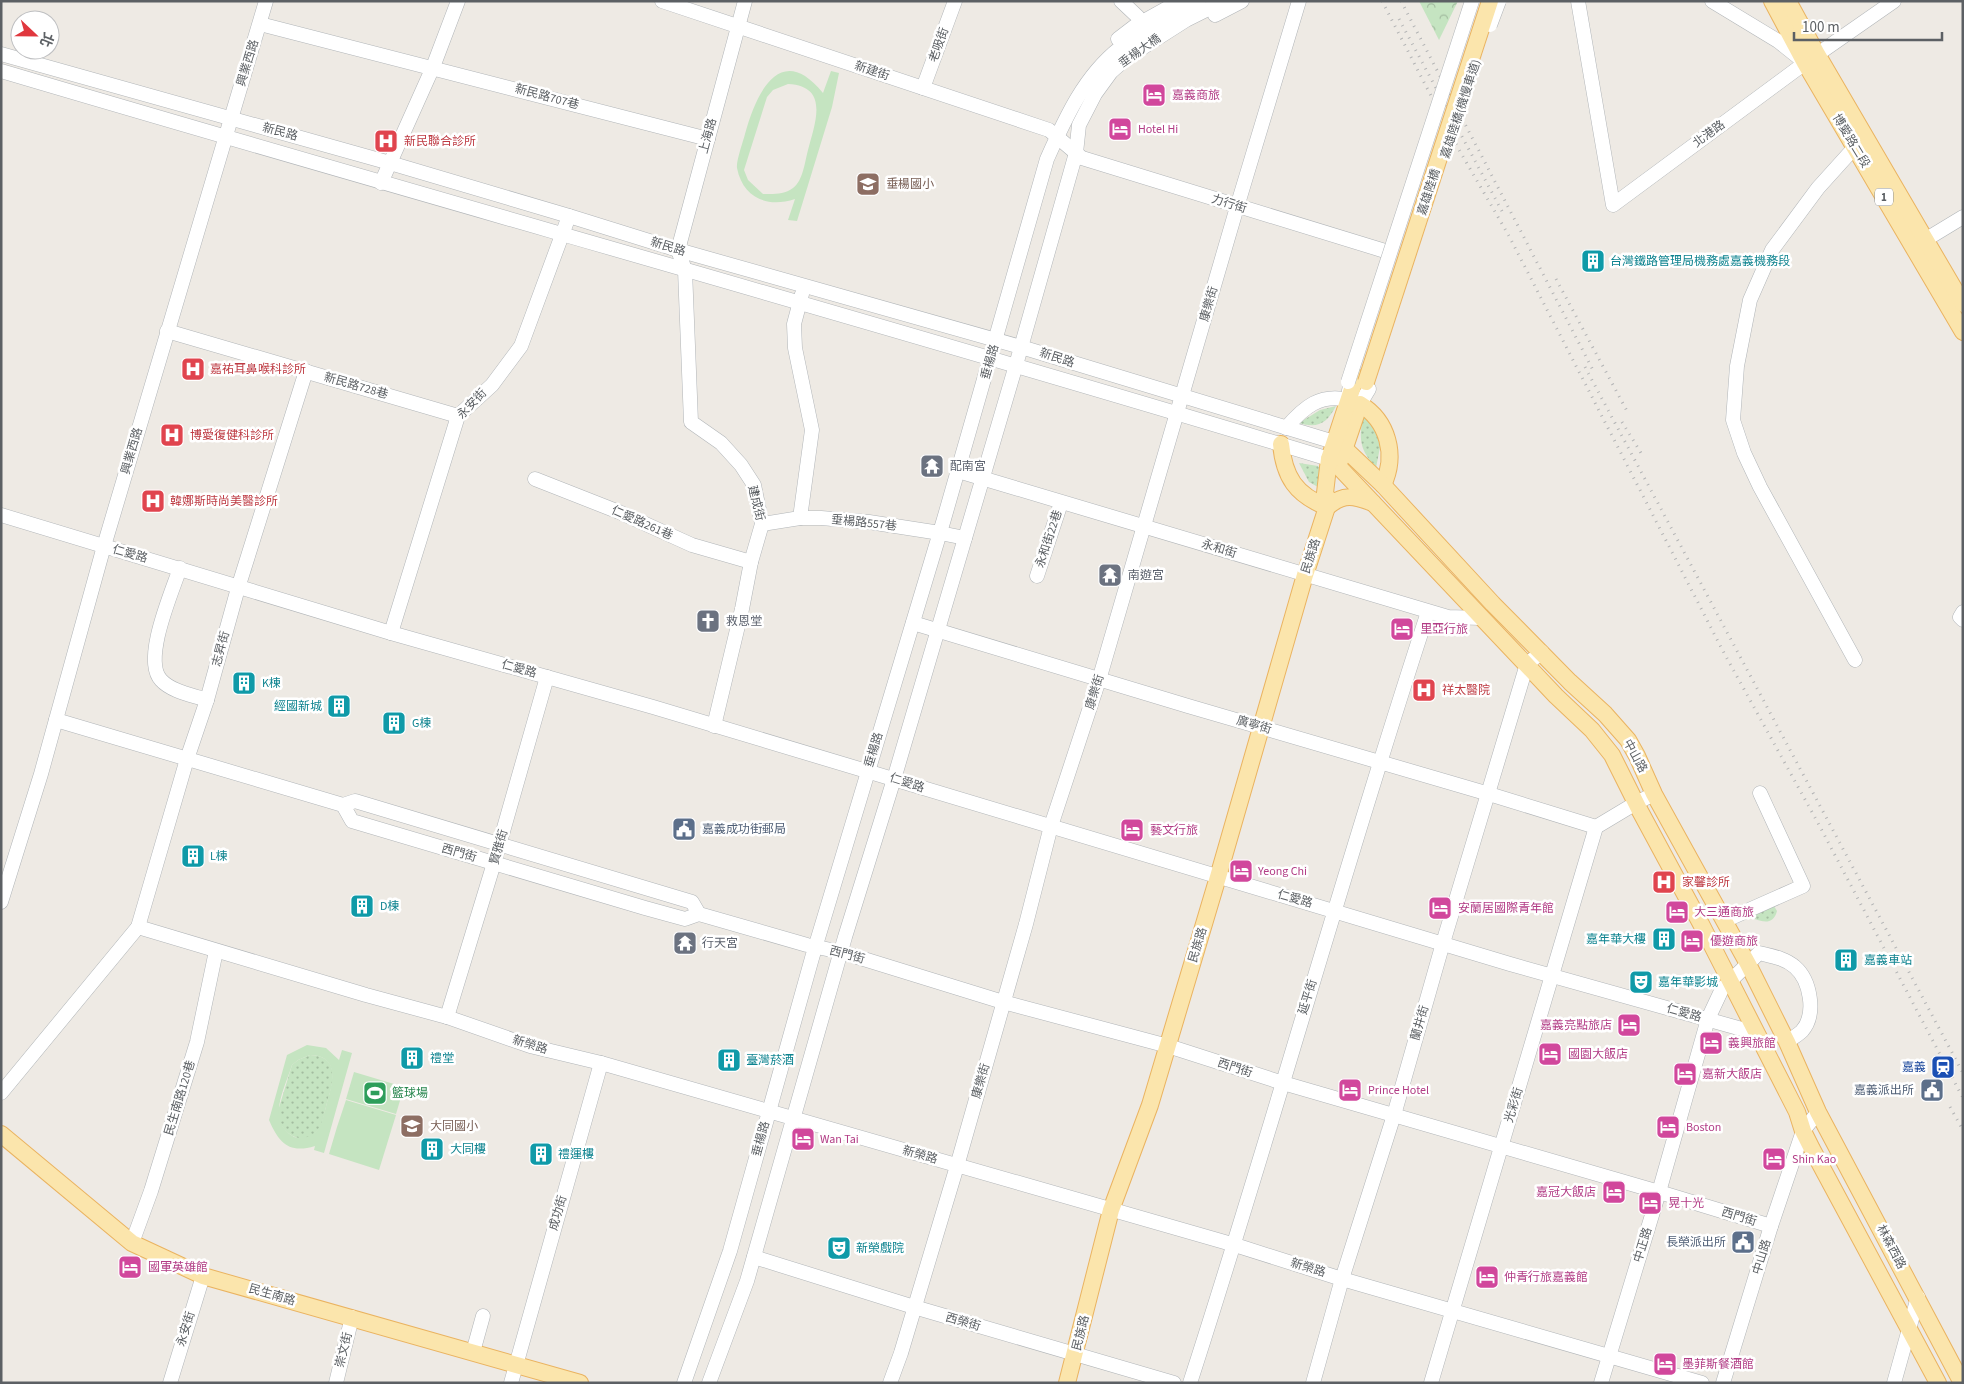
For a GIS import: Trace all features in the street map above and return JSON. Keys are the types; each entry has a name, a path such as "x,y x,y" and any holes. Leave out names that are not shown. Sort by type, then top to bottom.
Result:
{"main road":[{"name":"嘉雄陸橋","path":"1360,383 1480,1"},
{"name":"嘉雄陸橋","path":"1360,383 1490,1"},
{"name":"博愛路二段","path":"1772,1 1811,58 1963,304"},
{"name":"博愛路二段","path":"1788,1 1811,58 1855,147 1963,332"},
{"name":"民族路","path":"1067,1383 1111,1210 1150,1105 1168,1046 1260,727 1327,507 1325,493 1360,383"},
{"path":"1355,402 1375,415 1386,433 1390,464 1383,485"},
{"path":"1283,436 1285,466 1295,485 1308,498 1327,507 1337,499 1357,497 1374,503"},
{"name":"中山路","path":"1339,446 1383,485 1498,608 1570,682 1605,714 1628,740 1654,794 1748,964 1787,1042 1818,1112"},
{"name":"中山路","path":"1334,463 1604,744 1612,755 1797,1112 1803,1131"},
{"path":"1481,618 1498,608"},
{"name":"林森西路","path":"1818,1112 1962,1383"},
{"name":"林森西路","path":"1803,1131 1938,1383"},
{"name":"民生南路","path":"1,1134 132,1242 203,1276 580,1383"}],"street":[{"name":"興業西路","path":"1,902 41,774 104,546 266,1"},
{"path":"381,183 433,68 458,1"},
{"name":"新建街","path":"662,1 1049,130 1076,153"},
{"name":"上海路","path":"678,250 746,1"},
{"name":"老吸街","path":"924,88 955,1"},
{"path":"1121,1 1138,17"},
{"path":"1063,118 1072,91 1088,66 1111,44 1135,26 1180,1"},
{"name":"垂楊大橋","path":"1063,118 1097,69 1119,49 1199,1"},
{"name":"垂楊大橋","path":"1082,126 1094,94 1111,72 1128,57 1186,20 1224,1"},
{"path":"1082,126 1111,84 1138,58 1242,1"},
{"name":"康樂街","path":"890,1383 957,1166 1051,826 1099,680 1237,206 1299,1"},
{"name":"嘉雄陸橋(機慢車道)","path":"1360,383 1472,1"},
{"name":"嘉雄陸橋(機慢車道)","path":"1360,383 1499,1"},
{"name":"北港路","path":"1578,1 1613,205 1811,58 1894,1"},
{"path":"1712,1 1778,41 1811,58"},
{"name":"新民路707巷","path":"260,24 708,139"},
{"name":"新民路","path":"1,54 390,162 678,250 1021,347 1182,398 1283,436 1334,463"},
{"name":"新民路","path":"1,71 1177,413 1339,446"},
{"name":"垂楊路","path":"684,1383 726,1268 815,947 940,533 1047,159 1063,118"},
{"name":"垂楊路","path":"709,1383 747,1281 841,952 1016,365 1082,126"},
{"path":"1855,147 1818,188 1772,250 1750,300 1738,366 1733,420 1744,453 1760,487 1855,660"},
{"name":"力行街","path":"1076,153 1082,158 1384,251"},
{"name":"永安街","path":"391,633 458,416 492,385 521,346 569,216"},
{"path":"1925,240 1963,217"},
{"path":"678,250 685,270"},
{"name":"建成街","path":"685,270 691,422 721,443 741,465 754,485 762,524 751,562 742,609 714,726"},
{"path":"800,518 812,430 795,348 794,324 805,286"},
{"name":"新民路728巷","path":"167,330 458,416"},
{"name":"志昇街","path":"138,927 187,759 207,700 238,588 306,371"},
{"path":"1283,436 1306,408 1314,403 1335,397 1355,402"},
{"name":"永和街","path":"958,471 1428,612 1448,617 1481,618"},
{"name":"仁愛路261巷","path":"535,479 618,512 692,545 751,562"},
{"name":"永和街22巷","path":"1037,576 1061,503"},
{"name":"仁愛路","path":"1,515 180,568 238,588 868,771 1552,976 1756,1033"},
{"name":"垂楊路557巷","path":"762,524 800,518 870,522 965,538"},
{"path":"180,568 155,644 154,669 160,680 172,688 207,700"},
{"name":"延平街","path":"1190,1383 1235,1245 1379,762 1428,612"},
{"path":"1963,612 1960,617 1963,620"},
{"name":"廣寧街","path":"913,623 1596,827"},
{"path":"1527,664 1542,652"},
{"name":"蘭井街","path":"1313,1383 1342,1279 1394,1115 1443,943 1527,664"},
{"name":"賢雅街","path":"447,1017 500,844 547,677"},
{"name":"西門街","path":"56,720 343,805 355,801 500,844 692,902 699,914"},
{"path":"1724,921 1803,886 1760,793"},
{"path":"1596,827 1654,794"},
{"name":"西門街","path":"343,805 352,821 685,920 699,914 815,947 841,952 1003,1002 1168,1046 1283,1083 1771,1226"},
{"name":"光彩街","path":"1431,1383 1596,827"},
{"path":"1,1093 138,927"},
{"name":"新榮路","path":"138,927 447,1017 530,1046 600,1063 1235,1245 1342,1279 1702,1383"},
{"name":"民生南路120巷","path":"132,1242 151,1191 197,1042 216,951"},
{"path":"1748,964 1759,953 1783,960 1794,966 1804,977 1810,1002 1807,1024 1802,1031 1787,1042"},
{"name":"中正路","path":"1601,1383 1659,1192 1708,1019 1722,989 1748,964"},
{"name":"成功街","path":"511,1383 600,1063"},
{"name":"中山路","path":"1723,1383 1771,1226 1803,1131 1818,1112"},
{"name":"西榮街","path":"754,1257 914,1307 1174,1383"},
{"name":"永安街","path":"170,1383 203,1276"},
{"path":"1894,1383 1918,1297"},
{"path":"473,1352 482,1316"},
{"name":"崇文街","path":"336,1383 352,1317"}],"green space":[{"path":"1419,1 1458,1 1439,40"},
{"path":"794,71 808,78 823,93 831,71 839,73 832,107 797,221 788,220 795,199 775,202 766,201 751,193 745,187 737,168 740,151 750,119 763,89 782,72","holes":["788,84 801,86 810,91 815,99 816,108 814,129 805,165 799,181 793,188 778,194 763,194 748,180 744,170 767,97 773,90"]},
{"path":"1336,406 1329,417 1317,425 1299,423 1320,410"},
{"path":"1363,416 1376,424 1381,442 1376,468 1363,449 1361,431"},
{"path":"1299,463 1318,466 1322,473 1318,487 1309,482"},
{"path":"1774,906 1777,911 1775,916 1769,921 1766,922 1749,917"},
{"path":"307,1045 326,1048 339,1060 342,1050 352,1053 324,1153 314,1150 315,1146 298,1149 286,1145 277,1135 269,1120 287,1055","holes":["310,1055 327,1061 331,1067 332,1074 332,1082 322,1121 318,1130 311,1136 303,1138 294,1137 281,1122 279,1114 282,1095 292,1065"]},
{"path":"310,1055 327,1061 331,1067 333,1074 331,1091 319,1129 307,1138 300,1138 288,1133 283,1128 277,1114 292,1065"},
{"name":"籃球場","path":"354,1072 404,1087 396,1114 346,1099"},
{"path":"346,1100 396,1115 379,1170 329,1154"}],"railway":[{"path":"1382,1 1458,148 1509,236 1724,653 1818,823 1963,1098"},
{"path":"1401,1 1594,372"},
{"path":"1399,19 1504,215"},
{"path":"1556,279 1627,411"},
{"path":"1585,367 1963,1073"},
{"path":"1622,422 1641,453"},
{"path":"1950,1107 1963,1130"}],"place":[{"name":"嘉義商旅","path":"1154,95"},
{"name":"Hotel Hi","path":"1120,129"},
{"name":"新民聯合診所","path":"386,141"},
{"name":"垂楊國小","path":"868,184"},
{"name":"台灣鐵路管理局機務處嘉義機務段","path":"1593,261"},
{"name":"嘉祐耳鼻喉科診所","path":"193,369"},
{"name":"博愛復健科診所","path":"172,435"},
{"name":"配南宮","path":"932,466"},
{"name":"韓娜斯時尚美醫診所","path":"153,501"},
{"name":"南遊宮","path":"1110,575"},
{"name":"救恩堂","path":"708,621"},
{"name":"里亞行旅","path":"1402,629"},
{"name":"K棟","path":"244,683"},
{"name":"祥太醫院","path":"1424,690"},
{"name":"經國新城","path":"339,706"},
{"name":"G棟","path":"394,723"},
{"name":"嘉義成功街郵局","path":"684,829"},
{"name":"藝文行旅","path":"1132,830"},
{"name":"L棟","path":"193,856"},
{"name":"Yeong Chi","path":"1241,871"},
{"name":"家馨診所","path":"1664,882"},
{"name":"D棟","path":"362,906"},
{"name":"安蘭居國際青年館","path":"1440,908"},
{"name":"大三通商旅","path":"1677,912"},
{"name":"嘉年華大樓","path":"1664,939"},
{"name":"優遊商旅","path":"1692,941"},
{"name":"行天宮","path":"685,943"},
{"name":"嘉義車站","path":"1846,960"},
{"name":"嘉年華影城","path":"1641,982"},
{"name":"嘉義亮點旅店","path":"1629,1025"},
{"name":"義興旅館","path":"1711,1043"},
{"name":"國園大飯店","path":"1550,1054"},
{"name":"禮堂","path":"412,1058"},
{"name":"臺灣菸酒","path":"729,1060"},
{"name":"嘉義","path":"1943,1067"},
{"name":"嘉新大飯店","path":"1685,1074"},
{"name":"Prince Hotel","path":"1350,1090"},
{"name":"嘉義派出所","path":"1932,1090"},
{"name":"籃球場","path":"375,1093"},
{"name":"大同國小","path":"412,1126"},
{"name":"Boston","path":"1668,1127"},
{"name":"Wan Tai","path":"803,1139"},
{"name":"大同樓","path":"432,1149"},
{"name":"禮運樓","path":"541,1154"},
{"name":"Shin Kao","path":"1774,1159"},
{"name":"嘉冠大飯店","path":"1614,1192"},
{"name":"晃十光","path":"1650,1203"},
{"name":"長榮派出所","path":"1743,1242"},
{"name":"新榮戲院","path":"839,1248"},
{"name":"國軍英雄館","path":"130,1267"},
{"name":"仲青行旅嘉義館","path":"1487,1277"},
{"name":"墨菲斯餐酒館","path":"1665,1364"}]}
